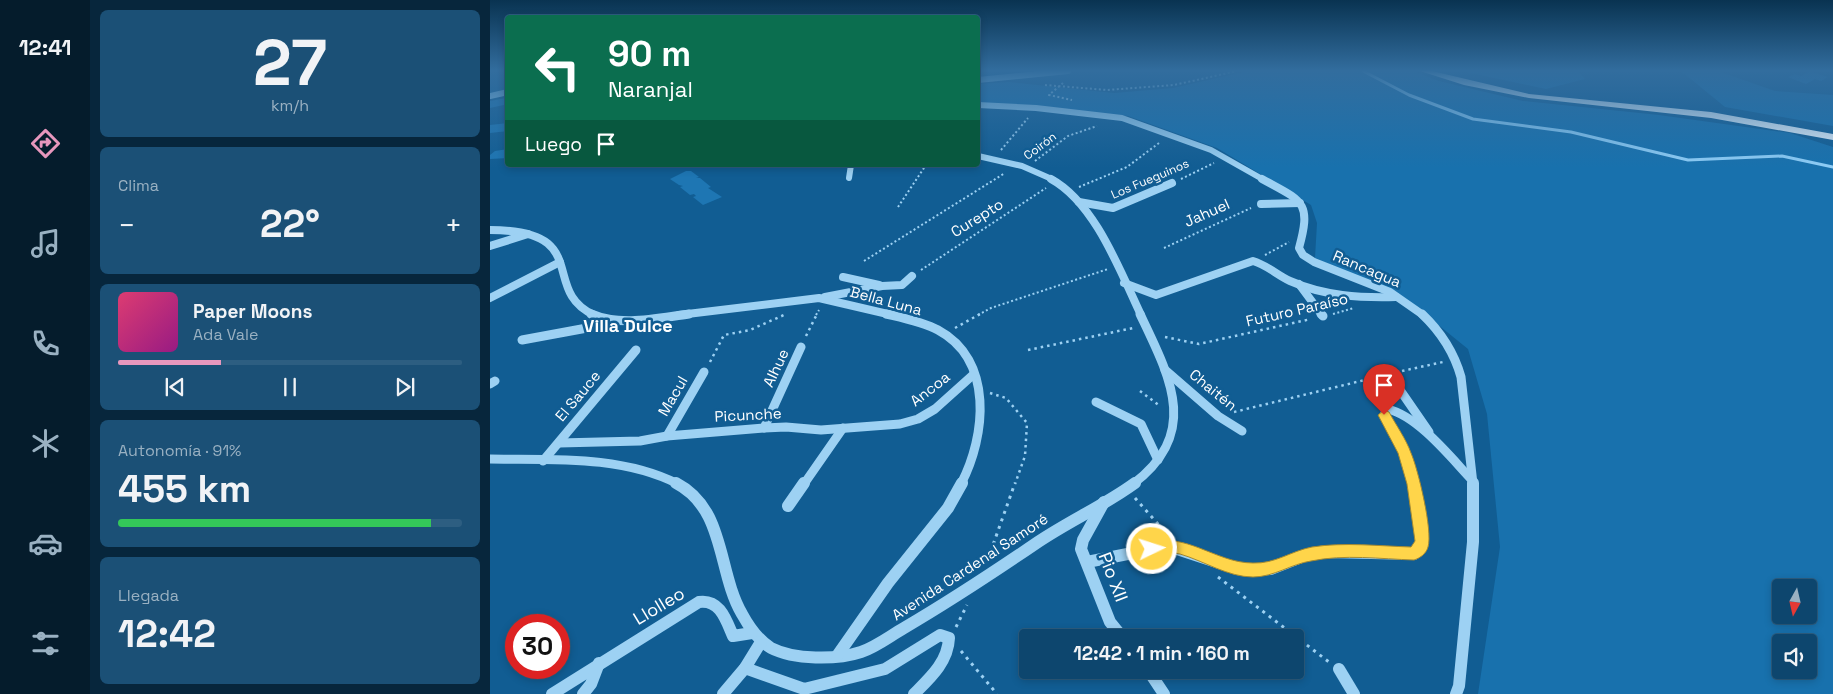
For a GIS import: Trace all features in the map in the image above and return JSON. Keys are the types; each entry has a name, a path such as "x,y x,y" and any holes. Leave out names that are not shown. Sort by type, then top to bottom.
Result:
{"main road":[{"path":"1600,103 1711,115 1833,137"},
{"path":"1648,103 1731,112 1833,131"}],"street":[{"path":"980,104 1036,108 1122,118 1171,135 1226,158 1286,192 1300,203"},
{"name":"Avenida Cardenal Samoré","path":"756,637 798,656 837,656 862,651 930,614 1059,528 1141,478 1168,447 1176,418 1176,407 1165,370 1117,266 1094,222 1079,202 1056,182 1022,167 993,158 980,156"},
{"path":"849,178 851,167"},
{"name":"Los Fueguinos","path":"1079,202 1114,208 1172,183"},
{"path":"1261,204 1300,203"},
{"name":"Rancagua","path":"1300,203 1304,210 1306,222 1299,248 1303,255 1314,262 1400,297 1433,325 1450,345 1457,361 1473,481 1473,542 1459,686 1456,694"},
{"name":"Bella Luna","path":"490,230 529,234 550,243 560,262 572,297 584,312 596,317 621,321 821,299 904,318 943,334 954,343 968,360 980,390 981,426 970,467 948,508 926,538 888,583 837,656"},
{"path":"490,246 529,234"},
{"path":"1124,283 1156,295 1253,261 1261,263 1287,279 1300,284 1339,294 1371,298 1400,297"},
{"path":"490,298 560,262"},
{"path":"844,276 882,286"},
{"path":"821,299 882,286 902,285 912,276"},
{"path":"1300,284 1323,316"},
{"path":"522,340 621,321"},
{"name":"Alhue","path":"764,428 801,347"},
{"name":"El Sauce","path":"543,461 636,350"},
{"name":"Chaitén","path":"1165,370 1218,416 1242,432"},
{"name":"Macul","path":"667,436 704,372"},
{"name":"Ancoa","path":"843,428 879,427 918,419 934,409 974,374"},
{"path":"1389,374 1436,442"},
{"path":"1096,402 1141,424 1158,460"},
{"path":"1086,562 1168,546 1179,548 1235,568 1252,570 1271,569 1309,554 1328,552 1409,555 1418,551 1422,541 1414,484 1405,452 1384,415 1388,409 1398,410 1436,442 1473,481"},
{"name":"Picunche","path":"559,443 640,442 667,436 764,428 786,427 821,430 843,428"},
{"path":"788,506 843,428"},
{"path":"490,459 543,461 641,469 665,476 686,488 701,502 714,524 734,598 756,637 746,668 723,694"},
{"name":"Pio XII","path":"1104,501 1083,540 1081,549 1110,622 1116,629"},
{"name":"Llolleo","path":"552,694 599,663 704,600 716,603 733,636 756,637"},
{"path":"746,668 802,692 885,669 940,635 950,638 948,651 934,672 914,694"},
{"path":"583,694 591,684 599,663"},
{"path":"1339,669 1354,694"},
{"path":"1154,679 1164,694"}],"path":[{"path":"993,158 1036,108"},
{"name":"Coirón","path":"864,261 1022,167 1068,136 1122,118"},
{"path":"1069,192 1127,166 1171,135"},
{"name":"Los Fueguinos","path":"1172,183 1226,158"},
{"path":"898,207 925,167"},
{"name":"Curepto","path":"912,276 955,245 1056,182"},
{"name":"Jahuel","path":"1164,248 1261,204"},
{"path":"1253,261 1292,241"},
{"path":"943,334 991,308 1117,266"},
{"path":"801,347 821,299"},
{"name":"Futuro Paraíso","path":"1146,329 1199,344 1361,306"},
{"path":"704,372 724,335 750,330 785,314"},
{"path":"1028,350 1146,329"},
{"path":"1218,416 1444,361 1460,377"},
{"path":"980,390 1006,398 1027,423 1025,456 979,582 950,638 997,694"},
{"path":"1140,392 1176,418"},
{"path":"1126,488 1179,548"},
{"path":"1217,576 1339,669"}],"shaded area":[{"path":"980,103 1546,103 1659,115 1790,133 1833,147 1833,694 1478,694 1500,547 1487,414 1468,349 1405,298 1315,258 1317,223 1311,205 1217,148 1128,116 1036,106"},
{"path":"1721,103 1833,103 1833,126 1725,107"}],"building":[{"path":"490,103 505,103 505,105 490,108"},
{"path":"505,123 505,131 490,133 490,125"},
{"path":"505,149 505,158 490,159 490,155 495,151"},
{"path":"686,171 691,171 699,177 696,178 700,178 711,187 708,188 722,197 703,205 693,197 696,196 694,194 690,195 680,187 683,186 670,179"}],"waterway":[{"path":"1431,103 1473,119 1571,132 1688,160 1782,156 1833,167"}],"district":[{"name":"Villa Dulce","path":"628,326"}],"route":[{"path":"1152,549 1168,546 1179,548 1235,568 1252,570 1271,569 1309,554 1328,552 1414,554 1421,547 1422,541 1414,484 1405,452 1384,415"}]}
